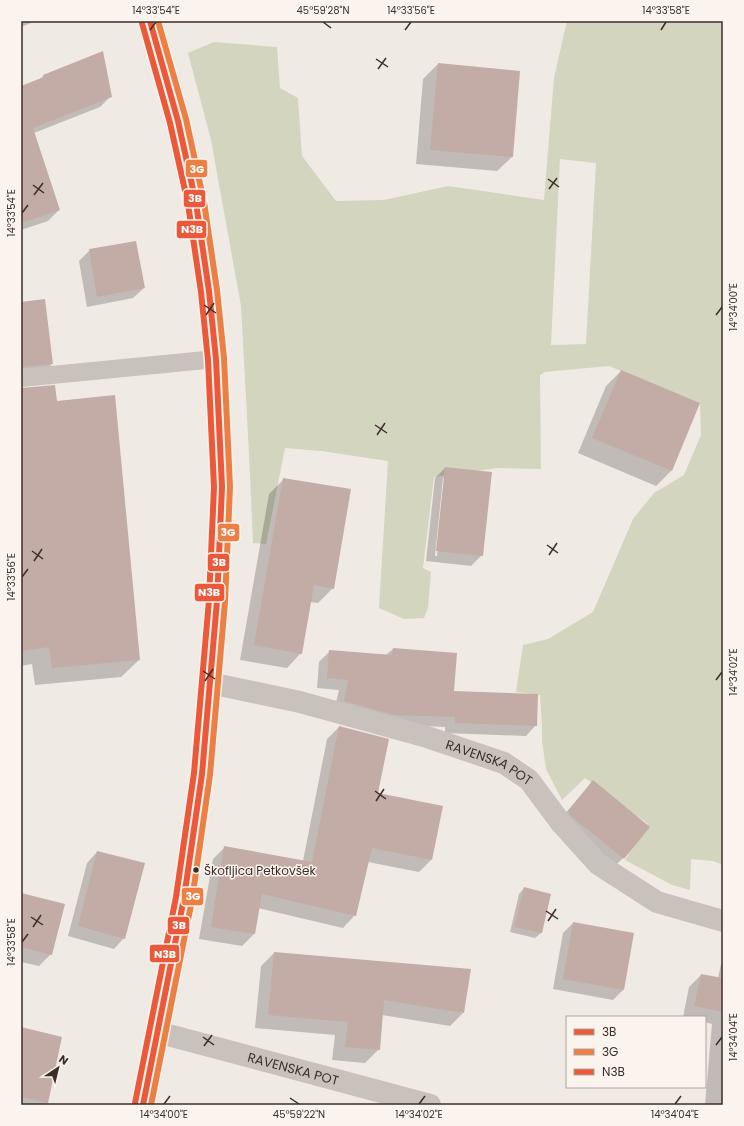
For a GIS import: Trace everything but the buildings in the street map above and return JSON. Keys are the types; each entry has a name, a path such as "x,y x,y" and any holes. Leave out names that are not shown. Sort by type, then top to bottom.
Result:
{"main road":[{"path":"143,1105 184,898 202,774 217,601 222,487 216,359 209,291 196,203 178,121 150,21"}],"street":[{"name":"RAVENSKA POT","path":"210,683 300,702 427,737 504,763 529,780 561,823 598,864 657,902 723,921"},
{"name":"RAVENSKA POT","path":"157,1032 430,1105"}],"lane":[{"path":"21,378 216,359"}],"green space":[{"path":"567,21 723,21 723,865 713,861 691,859 690,890 672,885 625,860 648,824 585,778 562,800 546,769 542,741 540,695 516,692 523,645 548,639 593,612 633,519 654,493 684,475 701,435 700,403 609,366 545,372 540,375 541,469 497,468 434,477 423,568 431,572 428,608 424,618 404,619 379,608 388,461 321,451 285,448 266,544 253,543 241,306 211,140 188,53 214,42 277,47 280,88 298,98 302,156 336,201 384,200 448,186 544,200 554,78","holes":["560,159 596,163 586,344 551,345"]}],"transit line":[{"name":"3B","path":"143,1105 184,898 202,774 217,601 222,487 216,359 209,291 196,203 178,121 150,21"},
{"name":"3G","path":"151,1105 192,900 210,775 225,602 230,487 224,358 217,290 204,202 186,119 158,21"},
{"name":"N3B","path":"135,1103 176,897 194,773 209,600 214,487 208,360 201,292 188,204 170,123 142,23"}],"place":[{"name":"Škofljica Petkovšek","path":"196,870"}]}
